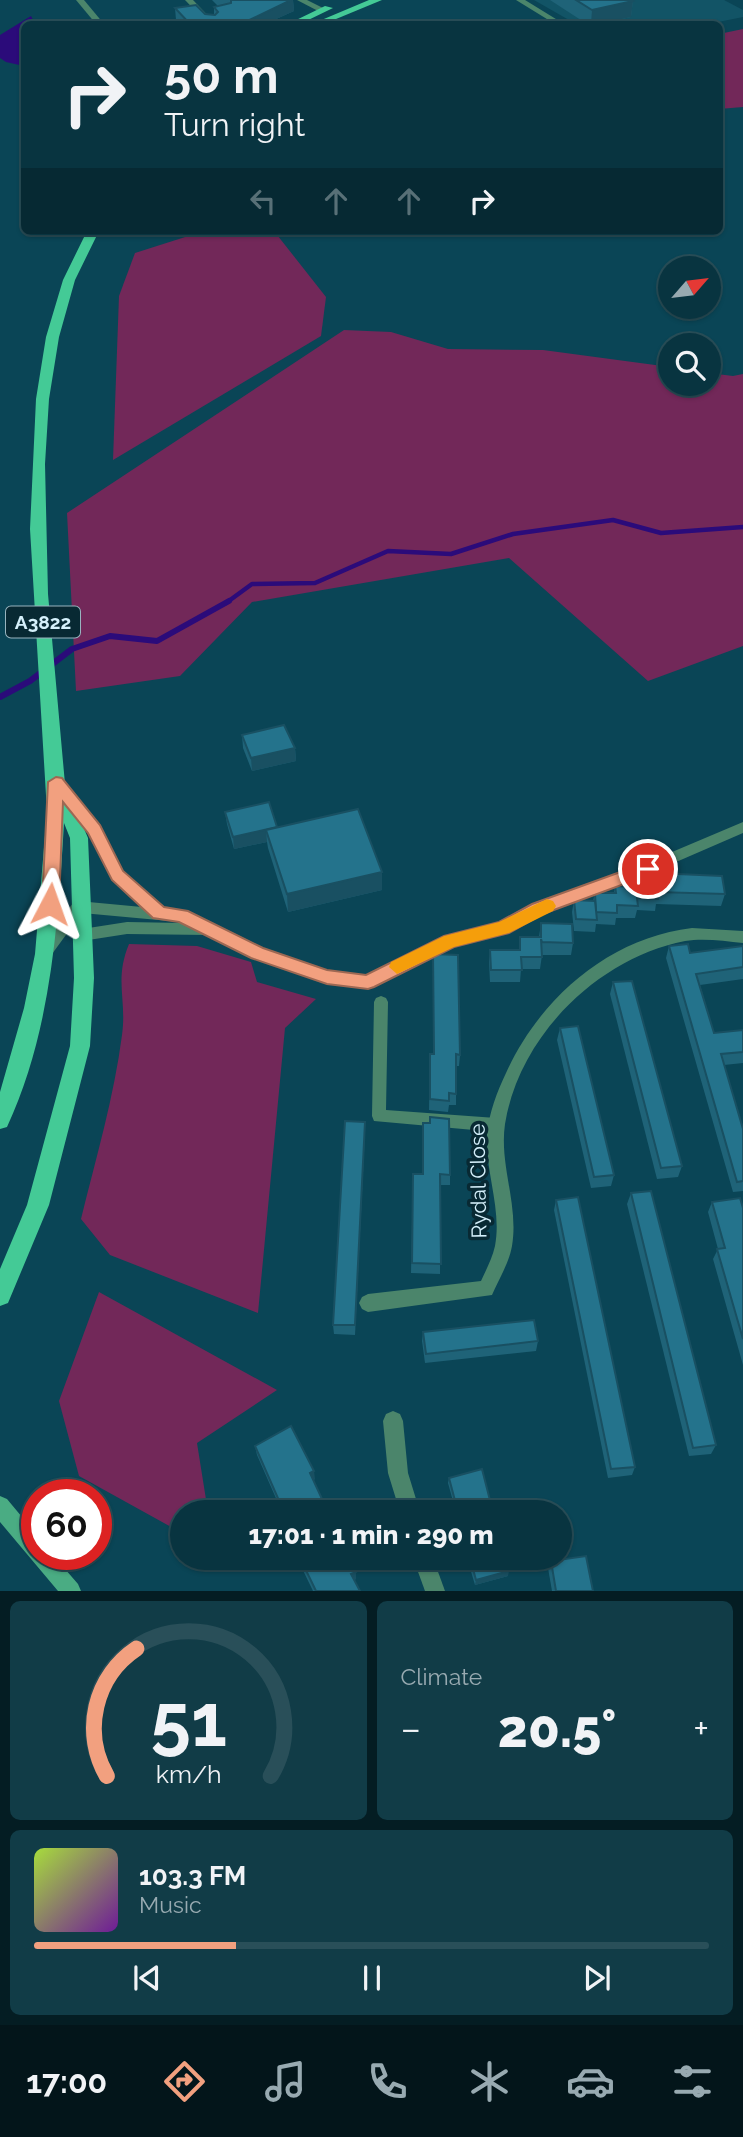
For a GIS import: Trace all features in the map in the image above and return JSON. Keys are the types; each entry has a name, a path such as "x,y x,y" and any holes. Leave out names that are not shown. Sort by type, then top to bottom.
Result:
{"main road":[{"path":"299,21 351,0"},
{"path":"324,21 377,0"},
{"name":"A3822","path":"56,782 51,751 37,492 41,415 51,345 72,276 91,235"},
{"path":"0,1295 38,1205 80,1046 84,978 79,838 56,782"},
{"path":"0,1119 30,1026 47,950 56,782"},
{"path":"0,1506 21,1531"},
{"path":"53,1570 71,1591"}],"street":[{"path":"80,0 98,21"},
{"path":"188,0 209,21"},
{"path":"300,0 323,10"},
{"path":"520,0 555,21"},
{"path":"56,782 95,830 117,875 159,913"},
{"path":"47,950 78,908 159,913 182,916 257,953 327,977 368,982 450,941 503,928 538,908 625,878 743,827"},
{"path":"82,935 127,929 213,930"},
{"name":"Rydal Close","path":"368,1303 486,1289 504,1244 496,1125 512,1071 571,990 593,972 626,953 684,935 743,937"},
{"path":"393,1421 398,1473 406,1500"},
{"path":"427,1570 435,1591"}],"lane":[{"path":"204,16 217,14"},
{"path":"380,1002 379,1116 496,1125"}],"shaded area":[{"path":"534,0 724,0 743,10 743,17 723,21 571,21"},
{"path":"21,22 21,65 0,58 0,35"},
{"path":"743,29 743,107 723,109 723,33"},
{"path":"191,235 277,235 326,297 321,336 113,460 119,296 135,253"},
{"path":"344,330 391,332 448,349 543,350 658,365 658,396 721,396 721,374 743,374 743,646 648,681 509,558 252,602 180,676 76,691 67,513"},
{"path":"129,944 197,946 251,962 257,982 316,999 285,1028 258,1313 110,1255 81,1219 119,1058 123,1023 122,968"},
{"path":"99,1292 277,1390 197,1443 206,1500 170,1500 170,1526 112,1494 112,1479 84,1479 79,1476 59,1401"}],"building":[{"path":"231,0 291,0 247,21 187,21 175,8 196,5 205,14 215,15 218,12 214,7 231,3"},
{"path":"576,0 631,0 633,1 592,10"},
{"path":"284,725 295,748 251,758 242,735"},
{"path":"269,802 277,827 233,837 225,812"},
{"path":"358,809 382,872 287,894 266,830"},
{"path":"655,873 722,876 725,894 657,892 658,899 637,898 638,906 617,905 617,913 596,912 595,893 616,893 615,886 636,887 635,879 656,880"},
{"path":"574,900 595,901 597,920 576,919"},
{"path":"541,923 572,924 573,943 542,942 541,939 542,957 521,957 522,970 491,970 490,950 520,950 520,937 541,937"},
{"path":"688,944 690,953 743,946 743,967 696,974 714,1033 743,1030 743,1052 721,1054 743,1129 743,1181 737,1182 669,946"},
{"path":"433,954 458,955 460,1055 456,1054 456,1094 449,1093 449,1101 430,1099 430,1054 434,1054"},
{"path":"632,981 682,1166 661,1168 613,982"},
{"path":"578,1026 614,1175 594,1177 560,1028"},
{"path":"430,1117 449,1119 450,1175 440,1174 441,1264 412,1263 413,1174 423,1174 423,1123 430,1123"},
{"path":"345,1121 365,1122 355,1325 333,1325"},
{"path":"651,1191 716,1445 693,1448 631,1193"},
{"path":"578,1197 635,1467 611,1469 556,1200"},
{"path":"740,1198 743,1208 743,1339 717,1249 725,1248 712,1202"},
{"path":"534,1320 538,1341 426,1354 423,1332"},
{"path":"291,1426 314,1471 310,1473 322,1500 279,1500 255,1446"},
{"path":"482,1469 490,1500 455,1500 449,1478"},
{"path":"586,1556 593,1591 556,1591 552,1570 572,1570 572,1558"},
{"path":"306,1570 355,1570 356,1572 351,1574 360,1591 316,1591"},
{"path":"473,1570 509,1570 509,1571 476,1580"}],"waterway":[{"path":"228,602 252,584 315,583 388,551 451,554 513,534 613,520 661,533 743,527"},
{"path":"0,697 30,681 72,649 110,636 157,641 228,602"}],"slow traffic":[{"path":"397,967 450,941 503,928 538,908 547,906"}],"route":[{"path":"50,904 56,782 95,830 117,875 159,913 182,916 257,953 327,977 368,982 450,941 503,928 538,908 573,898 648,869"}]}
